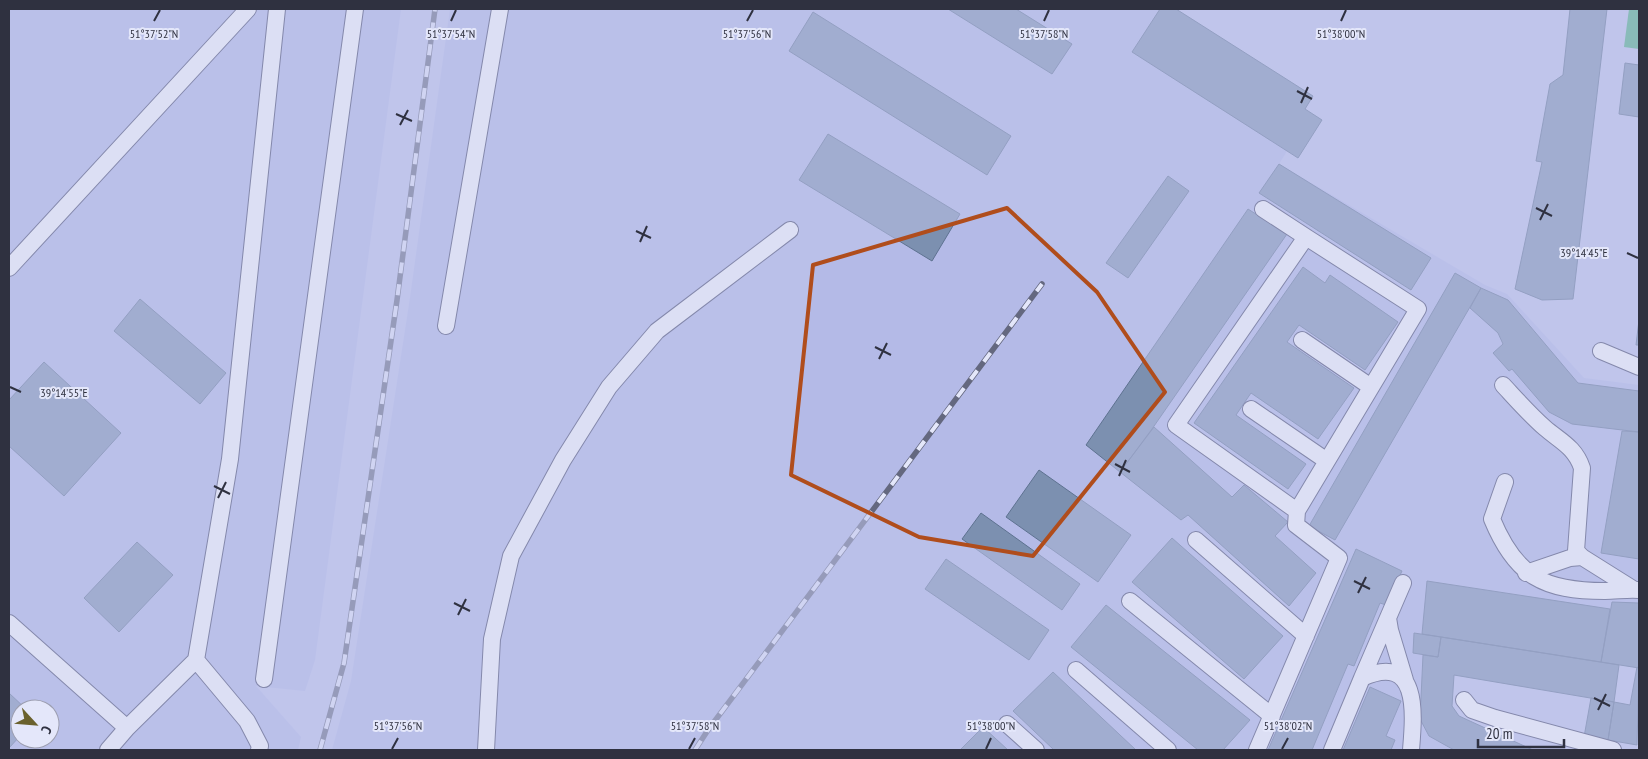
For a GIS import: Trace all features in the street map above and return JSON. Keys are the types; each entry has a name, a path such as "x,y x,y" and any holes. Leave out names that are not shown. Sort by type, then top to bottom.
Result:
{"lane":[{"path":"9,268 248,9"},
{"path":"108,750 127,728 196,660 230,459 277,9"},
{"path":"264,679 355,9"},
{"path":"446,326 500,9"},
{"path":"1257,750 1339,558 1296,525 1297,511 1418,310 1263,209"},
{"path":"486,750 492,639 511,556 563,460 609,387 657,332 790,230"},
{"path":"1297,511 1176,425 1306,237"},
{"path":"1302,340 1371,387"},
{"path":"1601,351 1639,367"},
{"path":"1503,385 1545,428 1564,441 1578,455 1582,468 1576,551 1582,557 1636,590"},
{"path":"1251,409 1327,461"},
{"path":"1505,482 1492,519 1501,540 1526,573 1549,583 1577,590 1636,590"},
{"path":"1196,540 1306,636"},
{"path":"1526,573 1570,558 1582,557"},
{"path":"1332,750 1403,583"},
{"path":"1130,601 1272,716"},
{"path":"1388,618 1405,680 1412,694 1412,750"},
{"path":"9,624 127,728"},
{"path":"196,660 247,721 260,746 259,750"},
{"path":"1076,670 1168,750"},
{"path":"1362,678 1378,671 1394,674 1405,680"},
{"path":"1464,700 1472,710 1495,718 1613,750"},
{"path":"1007,724 1036,750"}],"highlighted area":[{"path":"1007,208 1097,292 1165,392 1033,556 919,537 791,475 813,265"}],"shaded area":[{"path":"9,9 401,9 315,660 305,691 256,686 301,737 298,750 9,750"},
{"path":"450,9 1160,9 1132,52 1287,151 1279,164 1485,285 1507,294 1584,378 1639,385 1639,668 1522,650 1438,657 1423,656 1420,719 1429,736 1456,750 332,750 351,681 410,298"}],"green space":[{"path":"1629,9 1639,9 1639,49 1624,47"}],"building":[{"path":"948,9 1016,9 1072,44 1052,74"},
{"path":"1160,9 1176,9 1313,96 1305,109 1322,120 1298,158 1132,52"},
{"path":"1570,9 1607,9 1573,299 1542,300 1515,289 1542,162 1536,161 1550,84 1563,75"},
{"path":"813,12 1011,136 987,175 789,51"},
{"path":"1625,63 1639,65 1639,117 1619,114"},
{"path":"828,134 960,214 932,261 799,180"},
{"path":"1279,164 1431,258 1411,290 1259,193"},
{"path":"1168,176 1189,191 1128,278 1106,263"},
{"path":"1248,209 1287,234 1120,472 1086,445"},
{"path":"1303,267 1325,283 1330,275 1398,322 1365,370 1299,325 1287,342 1354,388 1318,439 1251,393 1236,415 1306,464 1288,489 1194,423"},
{"path":"1455,273 1481,288 1335,540 1309,526"},
{"path":"1481,288 1508,300 1578,383 1639,391 1639,432 1572,424 1549,412 1512,369 1509,371 1493,353 1503,344 1498,333 1470,308"},
{"path":"140,299 226,373 200,404 114,331"},
{"path":"1639,320 1639,345 1636,345"},
{"path":"44,362 121,433 64,496 9,446 9,400"},
{"path":"1154,427 1232,497 1244,485 1288,522 1275,536 1316,573 1289,606 1188,515 1181,520 1120,472"},
{"path":"1622,431 1639,432 1639,559 1601,553"},
{"path":"1039,470 1131,535 1098,582 1006,517"},
{"path":"981,513 1080,584 1062,610 962,539"},
{"path":"1172,538 1283,636 1244,679 1132,582"},
{"path":"137,542 173,575 119,632 84,598"},
{"path":"1356,549 1402,571 1386,605 1380,603 1354,666 1348,664 1312,750 1268,750"},
{"path":"946,559 1049,630 1029,660 925,589"},
{"path":"1427,581 1610,609 1601,662 1422,634"},
{"path":"1612,602 1639,603 1639,668 1601,662"},
{"path":"1106,605 1250,720 1223,750 1198,750 1071,647"},
{"path":"1414,633 1441,637 1438,657 1413,653"},
{"path":"1441,637 1619,665 1614,702 1454,675 1452,706 1459,716 1533,750 1454,750 1429,736 1420,719 1423,655 1438,657"},
{"path":"1637,667 1639,668 1637,745 1608,740 1614,702 1630,705"},
{"path":"1053,672 1136,750 1054,750 1013,711"},
{"path":"1370,687 1401,701 1386,736 1395,740 1391,750 1343,750"},
{"path":"9,693 15,699 10,699 9,748"},
{"path":"1591,698 1614,702 1608,740 1584,737"},
{"path":"983,727 1008,750 960,750"}],"railway":[{"path":"320,750 344,663 397,300 435,9"},
{"path":"695,750 708,730 1042,284"}]}
